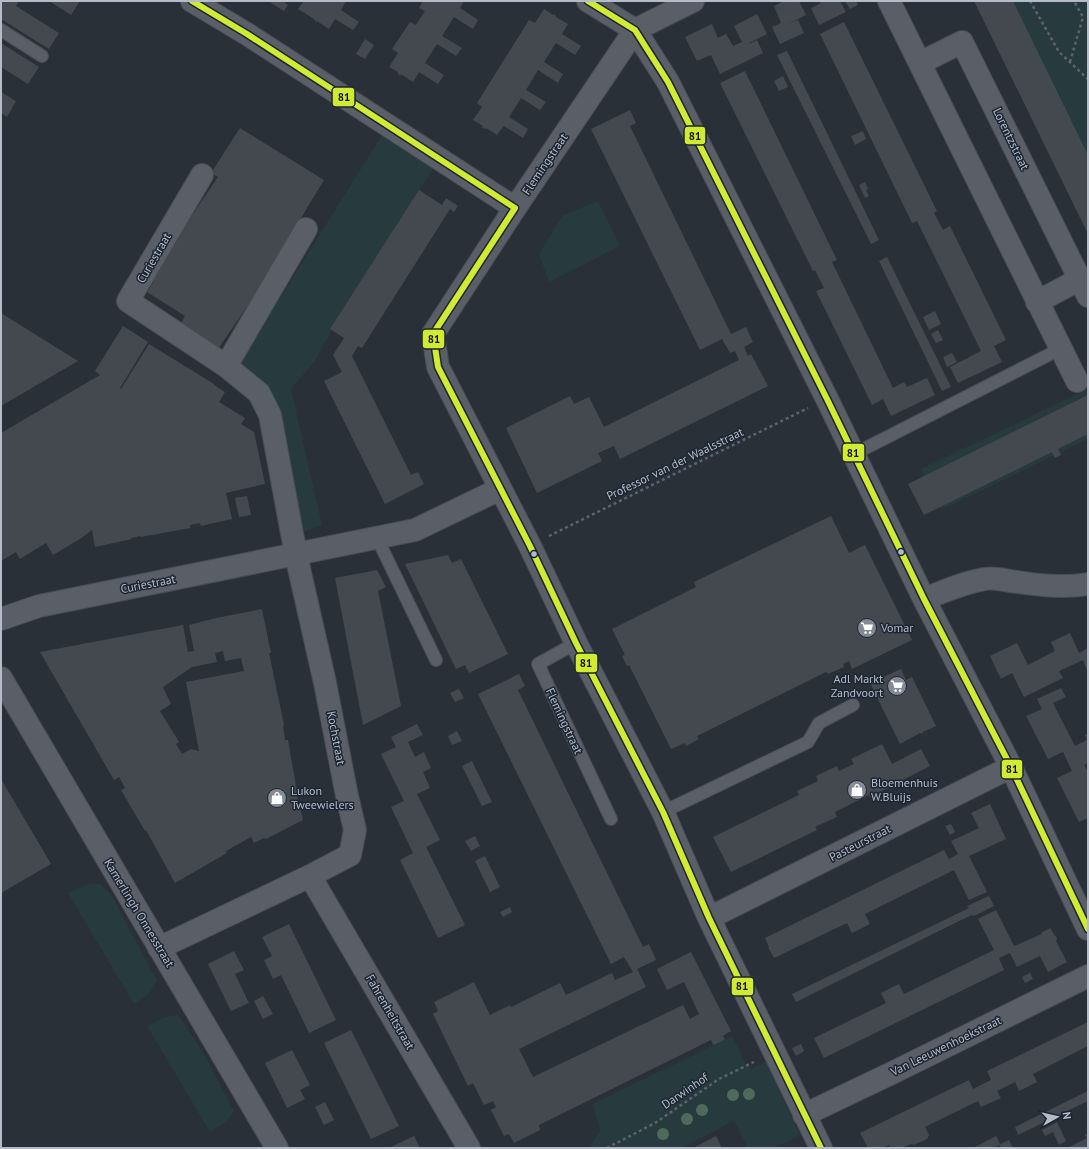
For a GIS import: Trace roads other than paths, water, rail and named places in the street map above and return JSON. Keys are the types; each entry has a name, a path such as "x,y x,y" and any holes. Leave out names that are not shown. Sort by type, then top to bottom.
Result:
{"street":[{"path":"192,1 247,34 515,208"},
{"path":"588,1 635,30 668,82 827,399 924,599 1011,767 1088,929"},
{"path":"635,30 693,1"},
{"path":"889,1 1077,381"},
{"name":"Flemingstraat","path":"635,30 515,208 433,334 438,367 530,546 576,642 663,812 709,918 821,1148"},
{"name":"Lorentzstraat","path":"920,63 962,42 1084,288 1037,302"},
{"name":"Curiestraat","path":"202,175 128,301 226,366 259,392 270,415 296,555"},
{"path":"226,366 306,229"},
{"name":"Curiestraat","path":"1,619 39,606 415,530 500,489"},
{"name":"Kochstraat","path":"159,948 310,876 350,855 355,830 325,683 296,555"},
{"path":"924,599 958,586 985,579 1059,587 1088,584"},
{"name":"Kamerlingh Onnesstraat","path":"2,682 277,1148"},
{"name":"Pasteurstraat","path":"709,918 1011,767"},
{"name":"Fahrenheitstraat","path":"310,876 469,1148"},
{"name":"Van Leeuwenhoekstraat","path":"804,1115 1088,976"}],"lane":[{"path":"1,30 42,56"},
{"path":"854,454 1060,349"},
{"path":"377,538 436,660"},
{"name":"Flemingstraat","path":"576,642 538,664 611,819"},
{"path":"663,812 808,742 818,723 853,705"}],"place":[{"name":"Vomar","path":"867,628"},
{"name":"Adl Markt Zandvoort","path":"897,686"},
{"name":"Bloemenhuis W.Bluijs","path":"857,790"},
{"name":"Lukon Tweewielers","path":"277,798"}]}
